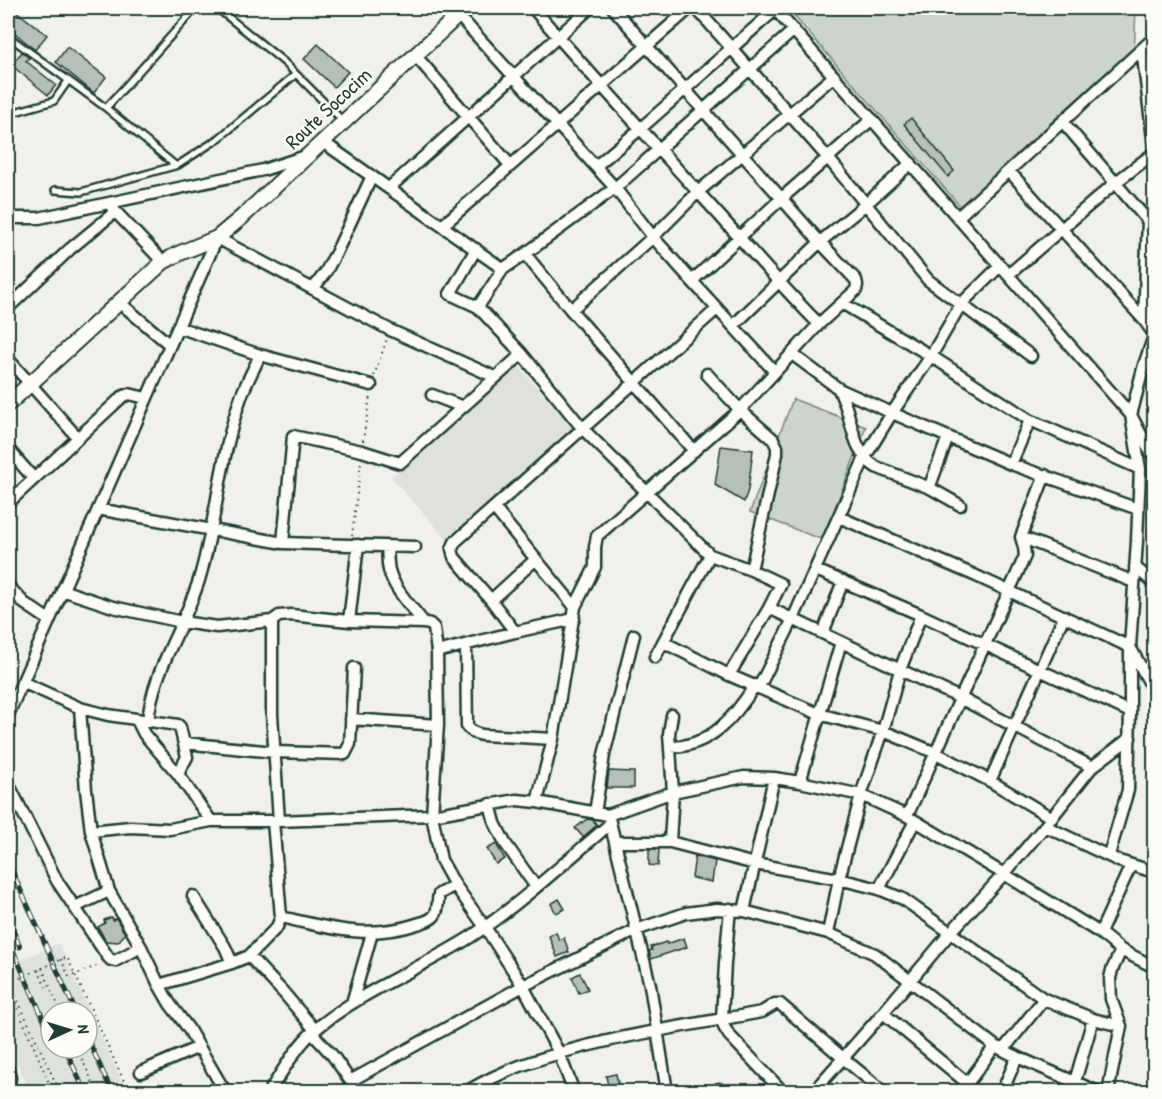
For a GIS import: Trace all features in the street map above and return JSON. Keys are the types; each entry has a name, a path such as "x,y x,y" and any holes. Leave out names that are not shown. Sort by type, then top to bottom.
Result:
{"street":[{"path":"533,8 600,86 778,283 819,324"},
{"path":"389,188 590,8"},
{"path":"537,802 553,739 575,607 595,567 597,536 740,410 819,324 856,290 857,285 856,280 613,8"},
{"path":"442,226 690,8"},
{"path":"696,8 828,158 928,280 1031,356"},
{"path":"596,166 685,90 775,8 1131,415 1148,448 1155,456"},
{"path":"462,11 514,76 596,166 692,282 775,372"},
{"name":"Route Sococim","path":"8,405 163,262 217,238 242,217 462,11"},
{"path":"478,307 503,269 615,188 794,30"},
{"path":"958,217 1155,38"},
{"path":"1142,49 1155,147"},
{"path":"415,55 510,165"},
{"path":"571,310 653,237 698,192 834,76"},
{"path":"692,282 782,198 872,119"},
{"path":"1063,122 1151,224 1144,320"},
{"path":"323,142 503,269"},
{"path":"1008,274 1115,183 1155,153"},
{"path":"9,219 39,218 263,170 309,155"},
{"path":"733,326 820,242 911,163"},
{"path":"1009,171 1155,335 1144,365 1131,415 1140,470 1130,647 1128,790 1109,855"},
{"path":"313,289 336,254 372,176"},
{"path":"106,202 163,262"},
{"path":"8,304 11,305 70,249 115,212"},
{"path":"8,715 10,701 22,682 217,238 390,330 495,378"},
{"path":"476,249 450,294 478,307 522,354 583,429 710,555 751,570 780,584 769,608 729,675"},
{"path":"525,255 694,451"},
{"path":"670,747 683,747 706,739 741,708 757,686 793,619 865,457 962,304 1000,266"},
{"path":"118,302 170,345"},
{"path":"842,303 931,356 1030,420 1140,470"},
{"path":"515,632 454,557 452,549 455,542 717,309"},
{"path":"178,327 260,355 371,385"},
{"path":"283,543 293,436 362,451 400,464 522,354"},
{"path":"792,354 839,388 892,413 1011,464 1138,509"},
{"path":"212,821 178,774 144,734 142,721 155,683 199,580 230,437 241,397 260,355"},
{"path":"8,359 78,438"},
{"path":"707,374 740,410 773,439 777,447 751,570"},
{"path":"839,388 855,441 869,463 930,488 960,505"},
{"path":"8,503 122,397 129,394 146,398"},
{"path":"432,395 463,407"},
{"path":"1011,464 1030,420"},
{"path":"930,488 948,438"},
{"path":"8,449 34,479"},
{"path":"879,889 911,819 960,698 1025,556 1021,537 1046,475"},
{"path":"494,508 575,607"},
{"path":"98,509 283,543 415,547"},
{"path":"839,517 1130,647 1155,691"},
{"path":"1021,537 1134,582"},
{"path":"349,621 355,545"},
{"path":"387,546 389,570 393,580 424,623"},
{"path":"655,657 710,555"},
{"path":"491,600 536,559"},
{"path":"1135,567 1155,583"},
{"path":"816,570 921,615 1130,712"},
{"path":"823,633 843,581"},
{"path":"8,586 24,603 49,620"},
{"path":"62,591 113,607 217,627 272,621 279,616 291,615 349,621 430,624 434,628 437,652 438,725 432,815 441,860 454,885 485,927 523,986 559,1053 574,1092"},
{"path":"769,608 960,698 1092,767"},
{"path":"828,933 839,879 861,795 883,731 900,670 921,615"},
{"path":"990,781 1064,616"},
{"path":"437,652 574,619"},
{"path":"159,985 249,956 277,927 281,917 272,714 272,621"},
{"path":"595,813 604,755 633,635"},
{"path":"663,642 729,675 819,714 883,731 936,753 990,781 1048,822 1119,861 1155,872"},
{"path":"800,782 841,642"},
{"path":"466,645 467,727 482,735 553,739"},
{"path":"184,743 274,752 345,754 350,744 354,668"},
{"path":"22,682 80,708 108,716 180,727 187,757 178,774"},
{"path":"80,708 91,831 109,891 170,1004 188,1028 226,1092"},
{"path":"670,842 673,792 669,734 672,715"},
{"path":"351,719 438,725"},
{"path":"813,1092 950,933 1005,874 1092,767 1130,738"},
{"path":"269,1092 295,1052 314,1031 352,1003 485,927 536,887 609,819 673,792 744,777 800,782 861,795 911,819 1100,933 1121,950 1155,967"},
{"path":"744,911 774,778"},
{"path":"8,783 57,881 111,960 115,961 141,947"},
{"path":"91,831 130,827 170,829 212,821 432,815 517,800 595,813 609,819"},
{"path":"490,804 495,823 505,843 536,887"},
{"path":"609,819 650,985 667,1092"},
{"path":"615,842 670,842 755,864 839,879 879,889 903,899 1044,999 1093,1019 1120,1026"},
{"path":"1100,933 1131,865"},
{"path":"281,917 328,928 372,933 410,926 435,916 439,894 454,885"},
{"path":"75,907 109,891"},
{"path":"193,896 225,946 232,963"},
{"path":"730,909 724,963 722,1019 724,1027 783,1092"},
{"path":"352,1080 523,986 636,930 686,913 730,909 828,933 875,954 999,1048 1073,1086 1098,1092"},
{"path":"352,1003 372,933"},
{"path":"1108,1092 1120,1026 1110,999 1110,978 1121,950"},
{"path":"249,956 283,992 352,1080 358,1092"},
{"path":"883,1013 964,1087 1044,999"},
{"path":"466,1092 519,1066 559,1053 658,1030 762,1012 775,1004 780,1004 884,1092"},
{"path":"1073,1086 1093,1019"},
{"path":"141,1072 199,1047"},
{"path":"1002,1092 1017,1057"},
{"path":"8,1069 10,1078 8,1087"}],"lane":[{"path":"106,108 196,8"},
{"path":"217,8 284,62 344,122"},
{"path":"8,36 106,108 175,165"},
{"path":"55,190 81,192 175,165 218,139 296,74"},
{"path":"8,114 54,101 68,81"}],"path":[{"path":"355,545 362,451 371,385 390,330"},
{"path":"8,983 67,957 129,1092"},
{"path":"62,959 69,977 111,960"},
{"path":"40,969 46,987"},
{"path":"40,969 55,1000"},
{"path":"8,983 59,1090 54,1092 8,983"},
{"path":"82,1060 97,1092"}],"shaded area":[{"path":"787,8 1136,8 1134,54 960,206"},
{"path":"517,365 573,428 447,540 391,477"},
{"path":"793,399 866,427 823,540 750,512"},
{"path":"59,943 85,1000 39,1000 39,1060 99,1060 99,1031 126,1091 68,1091 65,1085 50,1091 30,1091 15,1059 8,1053 8,956 11,964"}],"building":[{"path":"8,8 12,8 47,35 35,50 8,27"},
{"path":"318,44 348,72 334,87 304,59"},
{"path":"67,47 106,77 94,93 56,62"},
{"path":"22,52 29,58 26,61 56,85 48,95 11,65"},
{"path":"911,118 954,171 948,177 904,124"},
{"path":"721,446 753,450 748,490 744,502 715,485"},
{"path":"609,771 634,772 634,788 607,788"},
{"path":"587,819 593,820 597,825 583,837 575,828"},
{"path":"496,844 505,859 496,864 487,849"},
{"path":"649,849 659,849 658,866 649,865"},
{"path":"695,856 715,861 712,882 692,878"},
{"path":"559,899 565,909 556,913 551,904"},
{"path":"112,917 113,920 116,918 125,934 118,942 106,941 98,927 105,923 104,920"},
{"path":"556,932 559,940 564,938 569,952 557,957 549,936"},
{"path":"684,938 687,947 651,959 649,951 652,950 651,947"},
{"path":"580,973 588,989 579,993 572,977"},
{"path":"616,1074 618,1083 608,1085 606,1076"}],"railway":[{"path":"8,862 71,1000"},
{"path":"8,919 20,947"},
{"path":"8,939 39,1009"},
{"path":"70,1060 85,1092"},
{"path":"97,1060 112,1092"}]}
